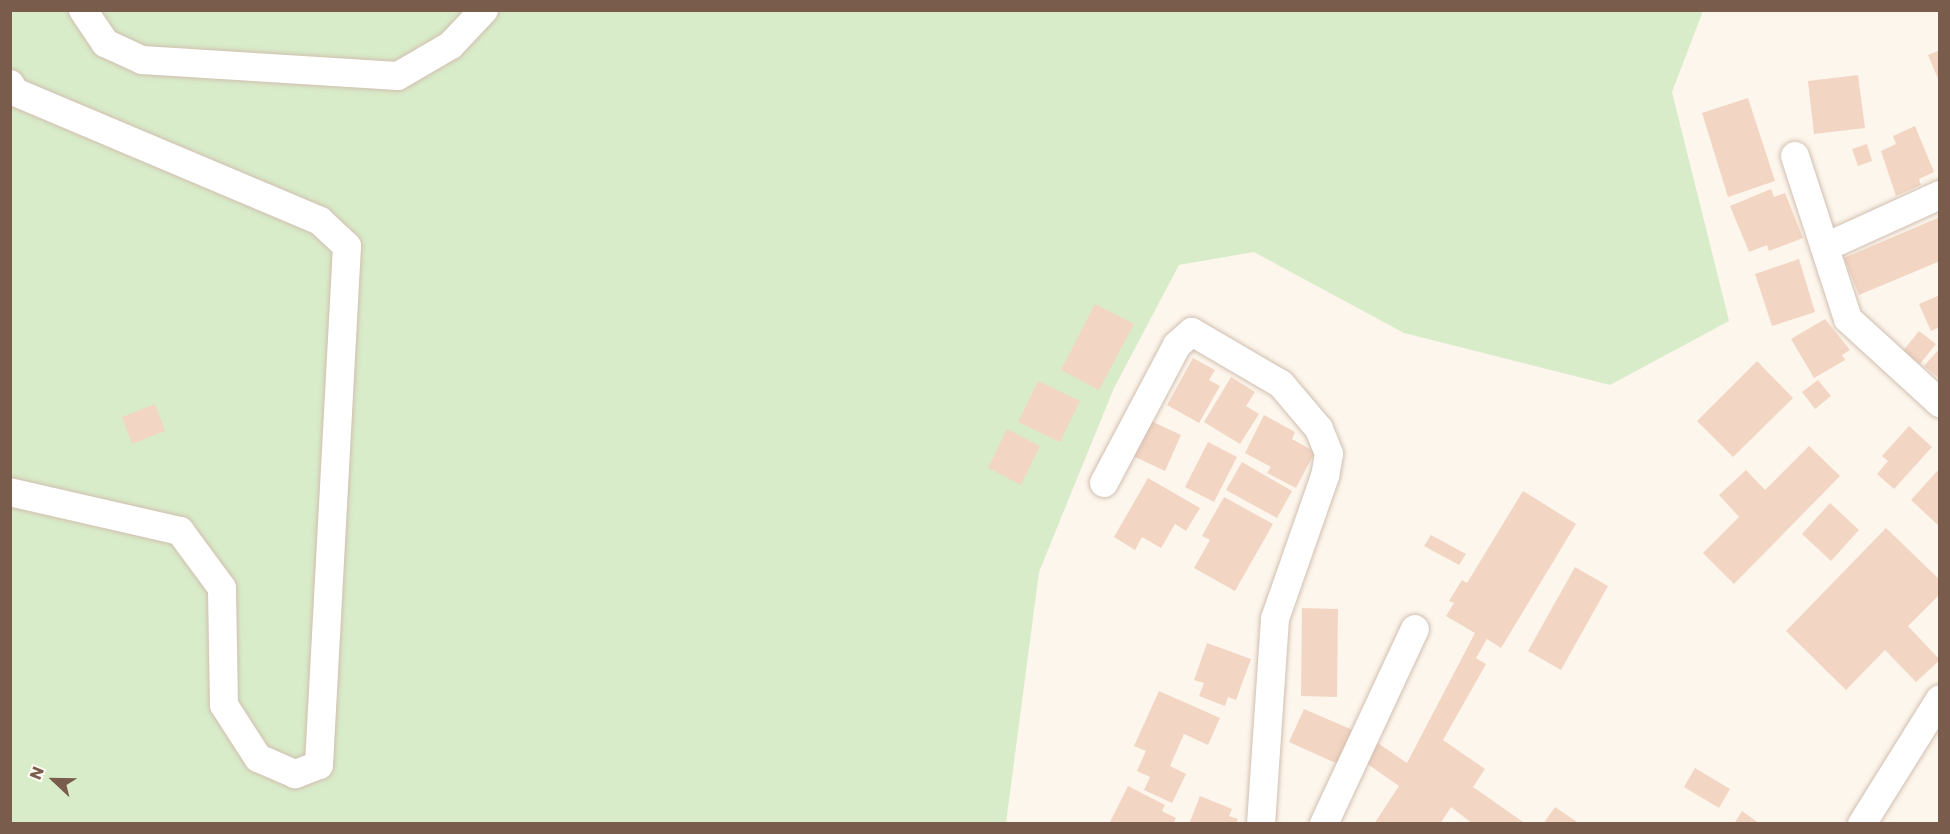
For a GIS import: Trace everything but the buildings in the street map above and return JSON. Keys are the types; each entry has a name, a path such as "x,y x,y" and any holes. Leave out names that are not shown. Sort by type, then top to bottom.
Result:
{"street":[{"path":"83,10 105,43 142,60 398,75 451,45 484,10"},
{"path":"10,84 15,92 320,221 347,246 320,765 295,774 258,758 224,705 222,588 180,531 10,492"},
{"path":"1796,156 1828,246 1848,319 1940,404"},
{"path":"1828,246 1940,195"},
{"path":"1104,483 1177,345 1192,332 1281,384 1319,429 1329,454 1326,476 1275,619 1261,824"},
{"path":"1324,824 1415,629"},
{"path":"1862,824 1940,699"}],"green space":[{"path":"10,11 1703,11 1672,92 1729,321 1610,385 1404,333 1254,252 1179,265 1114,388 1039,572 1006,823 11,823"}]}
